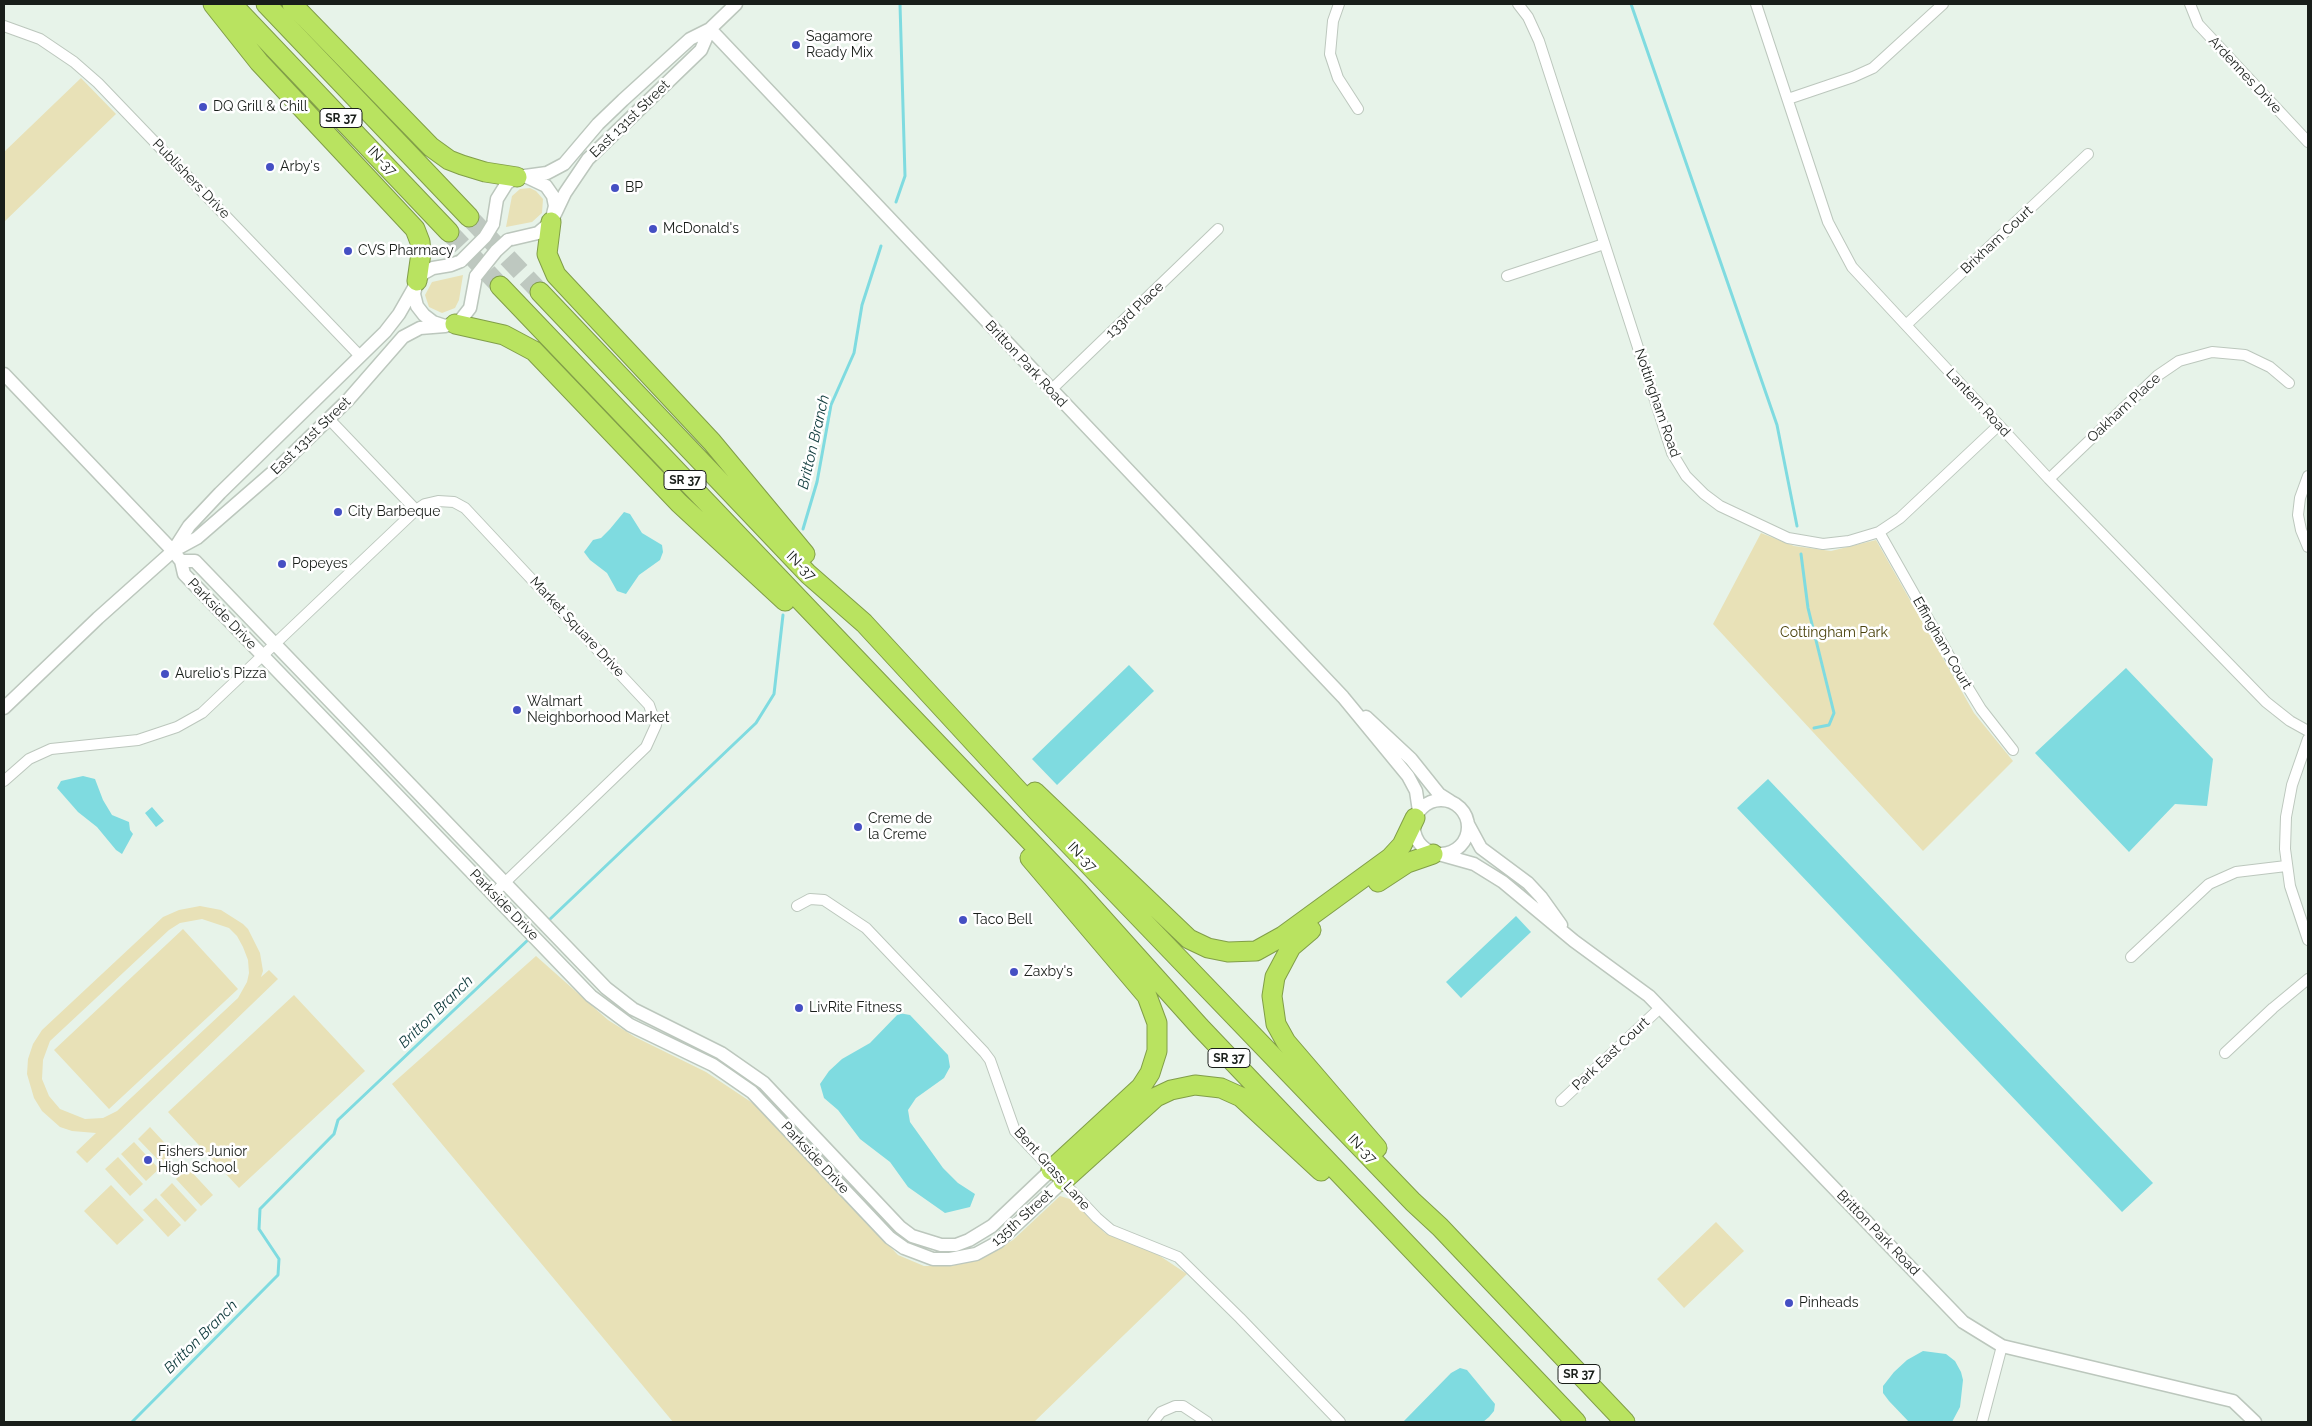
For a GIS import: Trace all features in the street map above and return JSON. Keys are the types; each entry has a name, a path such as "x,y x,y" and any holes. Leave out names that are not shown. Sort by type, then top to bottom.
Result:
{"highway":[{"path":"213,4 259,62 412,225 419,237 421,247 421,259 416,283"},
{"name":"IN-37","path":"232,4 449,232"},
{"name":"IN-37","path":"266,4 469,217"},
{"path":"292,4 431,147 462,165 485,172 521,176"},
{"path":"553,218 547,254 556,275 732,466 864,623"},
{"name":"IN-37","path":"500,286 1078,891 1200,1027 1576,1422"},
{"name":"IN-37","path":"540,292 808,574 864,623 1038,812 1413,1202 1440,1227 1625,1422"},
{"path":"450,325 504,335 534,351 679,504 826,639 870,674"},
{"path":"921,683 1182,933 1193,942 1216,951 1246,953 1272,944 1390,858 1402,845 1417,815"},
{"path":"960,768 983,805 1147,996 1156,1016 1157,1051 1147,1079 1057,1175"},
{"path":"1438,854 1399,868 1296,942 1278,969 1272,996 1274,1014 1282,1036 1422,1201 1440,1227"},
{"path":"1057,1175 1156,1097 1188,1085 1221,1088 1248,1102 1385,1233 1421,1260"}],"street":[{"name":"East 131st Street","path":"521,176 547,173 564,164 598,124 623,100 690,39 710,29 736,4"},
{"path":"1339,4 1331,34 1330,54 1338,78 1358,110"},
{"name":"Nottingham Road","path":"1518,4 1532,24 1539,41 1672,453 1694,485 1720,506 1771,531 1795,540 1812,543 1839,543 1879,532 1915,504 1999,425"},
{"name":"Lantern Road","path":"1756,4 1819,197 1838,245 1862,279 2049,479 2266,702 2290,721 2308,731"},
{"path":"1788,99 1853,77 1873,68 1944,4"},
{"name":"Ardennes Drive","path":"2190,4 2198,24 2308,142"},
{"name":"Publishers Drive","path":"4,26 40,39 74,62 98,83 360,356"},
{"name":"East 131st Street","path":"553,218 565,193 588,159 701,50 710,29"},
{"name":"Britton Park Road","path":"710,29 1343,698 1408,776 1416,791 1417,815"},
{"name":"Brixham Court","path":"1906,325 2088,154"},
{"path":"521,176 538,181 550,191 554,201 553,218 538,233 508,240 496,251 476,276 470,308 450,325 433,322 420,311 414,294 416,283 424,273 433,268 461,261 485,237 493,224 500,192 506,183 521,176"},
{"name":"133rd Place","path":"1051,390 1218,229"},
{"path":"1507,276 1604,244"},
{"name":"East 131st Street","path":"177,556 189,526 392,322 416,283"},
{"name":"East 131st Street","path":"4,708 98,618 229,512 330,419 403,336 420,328 450,325"},
{"name":"Oakham Place","path":"2049,479 2156,376 2179,361 2212,352 2245,355 2270,367 2289,383"},
{"name":"Parkside Drive","path":"4,374 177,556 184,574 591,996 614,1015 646,1034 713,1065 752,1092 890,1238 904,1248 933,1259 950,1259"},
{"path":"4,781 29,759 51,749 138,740 177,727 202,714 416,510 330,419"},
{"path":"2308,476 2302,490 2298,515 2301,530 2308,547"},
{"name":"Market Square Drive","path":"416,510 425,504 447,502 454,502 465,508 650,705 656,725 646,747 493,894"},
{"name":"Effingham Court","path":"1879,532 1981,709 2013,750"},
{"name":"Parkside Drive","path":"177,556 195,561 503,884 606,988 633,1009 721,1053 764,1083 900,1227 912,1236 940,1245"},
{"name":"Britton Park Road","path":"1343,698 1357,708 1411,759 1439,794 1453,803"},
{"path":"2308,739 2295,776 2288,806 2285,843 2286,866 2292,895 2308,940"},
{"path":"1435,800 1453,803 1466,815 1468,832 1459,848 1438,854 1419,843 1414,827 1417,815 1427,804 1435,800"},
{"name":"Britton Park Road","path":"1468,824 1481,848 1533,888 1564,931"},
{"name":"Britton Park Road","path":"1438,854 1459,858 1482,868 1511,888 1639,989 1660,1008 1963,1322 2002,1346 2233,1401 2255,1422"},
{"path":"2131,957 2199,892 2216,880 2236,872 2286,866"},
{"name":"Bent Grass Lane","path":"797,906 810,899 824,900 866,928 984,1052 994,1072 1012,1126 1106,1227 1178,1257 1240,1318 1340,1422"},
{"path":"2225,1053 2308,979"},
{"name":"Park East Court","path":"1561,1101 1660,1008"},
{"name":"135th Street","path":"940,1245 956,1245 983,1233 1057,1175"},
{"name":"135th Street","path":"950,1259 976,1254 998,1242 1057,1175"},
{"path":"1982,1422 2002,1346"},
{"path":"1153,1422 1161,1412 1175,1406 1183,1406 1206,1422"}],"green space":[{"path":"81,78 116,114 4,222 4,152"},
{"path":"530,188 536,191 543,199 542,213 532,222 506,227 512,196 520,189"},
{"path":"463,275 459,300 455,308 442,313 429,307 425,295 432,282"},
{"name":"Cottingham Park","path":"1761,533 1794,546 1831,551 1876,540 1974,713 2013,761 1923,851 1713,624"},
{"path":"200,906 221,910 243,924 248,929 260,953 263,971 261,977 269,970 278,979 87,1163 76,1152 96,1133 72,1131 60,1127 42,1111 34,1098 27,1074 28,1059 33,1044 42,1030 163,917 179,910","holes":["202,919 229,928 237,936 248,960 249,973 247,982 238,998 117,1111 103,1118 85,1119 60,1109 49,1096 42,1079 43,1060 50,1041 169,930 180,923"]},
{"path":"183,929 238,989 109,1109 54,1050"},
{"path":"536,956 608,1020 635,1037 706,1072 760,1108 898,1255 924,1266 951,1266 978,1260 1013,1240 1060,1196 1073,1200 1105,1233 1154,1252 1187,1274 1034,1422 673,1422 392,1084"},
{"path":"294,995 365,1071 239,1188 168,1112"},
{"path":"150,1127 175,1154 163,1165 138,1139"},
{"path":"134,1142 159,1169 146,1181 121,1154"},
{"path":"118,1157 143,1184 130,1196 105,1169"},
{"path":"188,1168 213,1195 201,1206 176,1179"},
{"path":"172,1183 197,1210 185,1222 160,1195"},
{"path":"111,1185 144,1220 117,1245 84,1211"},
{"path":"156,1198 181,1225 168,1237 143,1210"},
{"path":"1716,1222 1744,1251 1684,1308 1657,1279"}],"water":[{"path":"624,512 630,514 642,533 662,545 663,552 660,560 639,575 626,594 617,591 607,573 590,560 584,552 593,540 601,538 610,529"},
{"path":"1129,665 1154,691 1057,785 1032,759"},
{"path":"2126,668 2213,759 2207,806 2175,804 2129,852 2035,753"},
{"path":"83,776 95,779 103,800 112,815 129,822 130,830 133,834 122,854 116,850 97,827 78,812 57,788 61,781"},
{"path":"1768,779 2153,1183 2122,1212 1737,808"},
{"path":"152,807 164,821 156,827 145,813"},
{"path":"1516,916 1531,932 1461,998 1446,982"},
{"path":"899,1013 910,1015 948,1055 950,1067 944,1078 916,1098 908,1110 910,1122 943,1168 958,1183 975,1194 970,1207 945,1213 908,1187 890,1162 860,1139 838,1110 824,1098 820,1084 829,1071 842,1059 870,1043"},
{"path":"1923,1351 1946,1354 1955,1361 1961,1372 1963,1380 1960,1407 1952,1422 1909,1422 1883,1393 1883,1386 1894,1372 1907,1360"},
{"path":"1460,1368 1467,1370 1495,1404 1494,1411 1489,1417 1483,1422 1403,1422 1451,1373"}],"waterway":[{"name":"Britton Branch","path":"896,202 905,176 900,4"},
{"path":"1631,4 1777,425 1797,526"},
{"name":"Britton Branch","path":"803,529 817,482 831,405 854,353 862,305 881,246"},
{"path":"1801,554 1808,608 1834,713 1829,725 1814,728"},
{"name":"Britton Branch","path":"548,921 756,723 774,694 783,615"},
{"name":"Britton Branch","path":"132,1422 278,1275 279,1259 259,1229 260,1209 334,1134 338,1120 530,938"}],"tunnel":[{"path":"469,217 540,292"},
{"path":"449,232 500,286"}],"place":[{"name":"Sagamore Ready Mix","path":"796,45"},
{"name":"DQ Grill & Chill","path":"203,107"},
{"name":"Arby's","path":"270,167"},
{"name":"BP","path":"615,188"},
{"name":"McDonald's","path":"653,229"},
{"name":"CVS Pharmacy","path":"348,251"},
{"name":"City Barbeque","path":"338,512"},
{"name":"Popeyes","path":"282,564"},
{"name":"Aurelio's Pizza","path":"165,674"},
{"name":"Walmart Neighborhood Market","path":"517,710"},
{"name":"Creme de la Creme","path":"858,827"},
{"name":"Taco Bell","path":"963,920"},
{"name":"Zaxby's","path":"1014,972"},
{"name":"LivRite Fitness","path":"799,1008"},
{"name":"Fishers Junior High School","path":"148,1160"},
{"name":"Pinheads","path":"1789,1303"}]}
